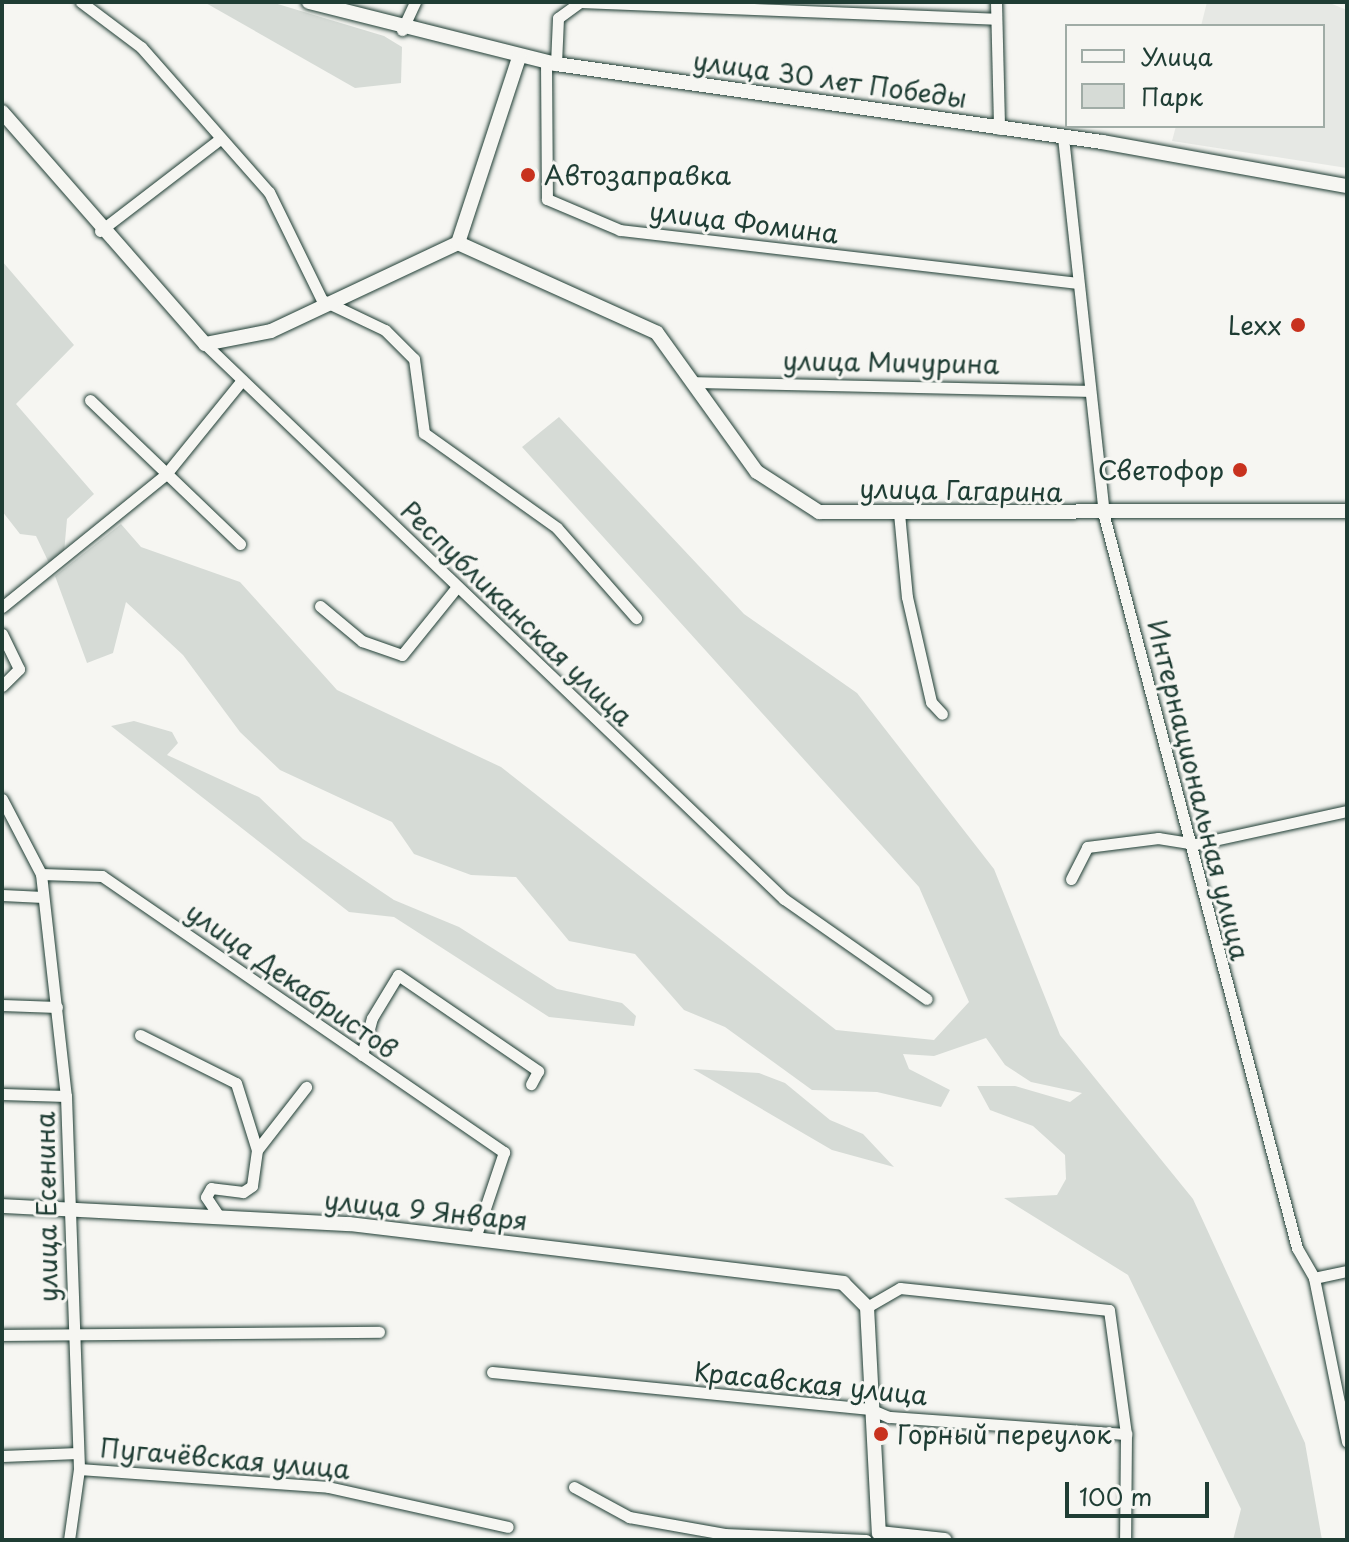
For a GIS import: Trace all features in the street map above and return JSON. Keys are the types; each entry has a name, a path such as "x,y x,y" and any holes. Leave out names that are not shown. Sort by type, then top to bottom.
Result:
{"main road":[{"name":"улица 30 лет Победы","path":"309,2 402,31 551,63 1063,137 1347,186"},
{"path":"205,344 271,331 332,306 458,243 519,57"},
{"name":"Республиканская улица","path":"2,112 100,231 205,344"},
{"name":"улица Гагарина","path":"458,243 657,333 757,472 819,512 1104,516 1347,511"},
{"name":"улица 9 Января","path":"2,1206 220,1218 475,1238 843,1283 867,1307"},
{"path":"867,1307 872,1538 945,1540"}],"street":[{"path":"81,2 141,47 269,192 322,300 385,330 414,359 424,433 451,445 557,528 636,618"},
{"path":"402,31 415,2"},
{"path":"551,63 563,2"},
{"path":"558,18 580,2 792,7 996,19"},
{"path":"906,2 912,16"},
{"path":"996,2 999,129"},
{"name":"улица Фомина","path":"551,63 547,199 620,230 1077,283"},
{"name":"Интернациональная улица","path":"1063,137 1088,391 1104,516 1196,844 1293,1233 1314,1278 1347,1442"},
{"path":"100,231 220,139"},
{"name":"Республиканская улица","path":"205,344 456,588 784,899 927,999"},
{"path":"2,607 166,474 242,380"},
{"name":"улица Мичурина","path":"692,382 1088,391"},
{"path":"90,400 240,544"},
{"path":"899,513 907,597 931,702 942,714"},
{"path":"320,606 362,641 402,655 456,588"},
{"path":"2,634 19,669 2,686"},
{"path":"2,799 41,874"},
{"path":"1071,879 1087,847 1158,838 1196,844 1347,811"},
{"name":"улица Есенина","path":"41,874 66,1096 70,1337 79,1469 69,1540"},
{"name":"улица Декабристов","path":"41,874 102,876 504,1152 475,1238"},
{"path":"2,895 43,897"},
{"path":"362,1055 372,1018 398,975 538,1071 531,1084"},
{"path":"2,1005 57,1007"},
{"path":"140,1035 236,1083 257,1150 252,1186 243,1192 211,1188 206,1197 220,1218"},
{"path":"257,1150 306,1087"},
{"path":"2,1094 66,1096"},
{"path":"1314,1278 1347,1271"},
{"path":"867,1307 900,1288 1109,1310 1126,1434 1125,1540"},
{"path":"2,1335 70,1337 379,1332"},
{"name":"Красавская улица","path":"492,1372 870,1409 889,1417 1126,1434"},
{"name":"Пугачёвская улица","path":"2,1456 78,1453"},
{"name":"Пугачёвская улица","path":"79,1469 328,1487 508,1527"},
{"path":"574,1487 629,1517 724,1534 872,1538"}],"shaded area":[{"path":"1207,2 1327,2 1347,10 1347,168 1172,141 1175,128 1325,128 1325,24 1202,24"}],"green space":[{"path":"204,2 271,2 384,36 402,47 401,83 355,88"},
{"path":"2,261 74,345 16,404 94,494 67,519 64,553 49,563 36,536 20,534 2,511"},
{"path":"559,417 744,614 857,693 994,869 1060,1035 1193,1199 1305,1443 1322,1540 1233,1540 1241,1509 1128,1275 1004,1198 1057,1195 1066,1179 1065,1155 1033,1126 990,1110 977,1086 1015,1086 1070,1102 1082,1093 1031,1082 1005,1065 986,1038 934,1056 903,1054 909,1069 950,1090 941,1107 877,1092 812,1090 725,1027 684,1010 635,954 569,941 516,877 471,875 414,854 392,822 280,770 240,732 183,655 126,602 113,653 87,663 55,576 121,524 141,547 240,582 337,690 501,767 836,1030 934,1040 969,1002 919,887 522,447"},
{"path":"134,721 172,732 178,743 167,755 259,797 303,839 394,900 459,927 557,989 622,1003 636,1016 634,1026 549,1017 394,917 349,912 111,726"},
{"path":"693,1069 759,1073 785,1083 830,1120 863,1134 894,1167 832,1150"}],"place":[{"name":"Автозаправка","path":"528,175"},
{"name":"Lexx","path":"1298,325"},
{"name":"Светофор","path":"1240,470"},
{"name":"Горный переулок","path":"881,1434"}]}
